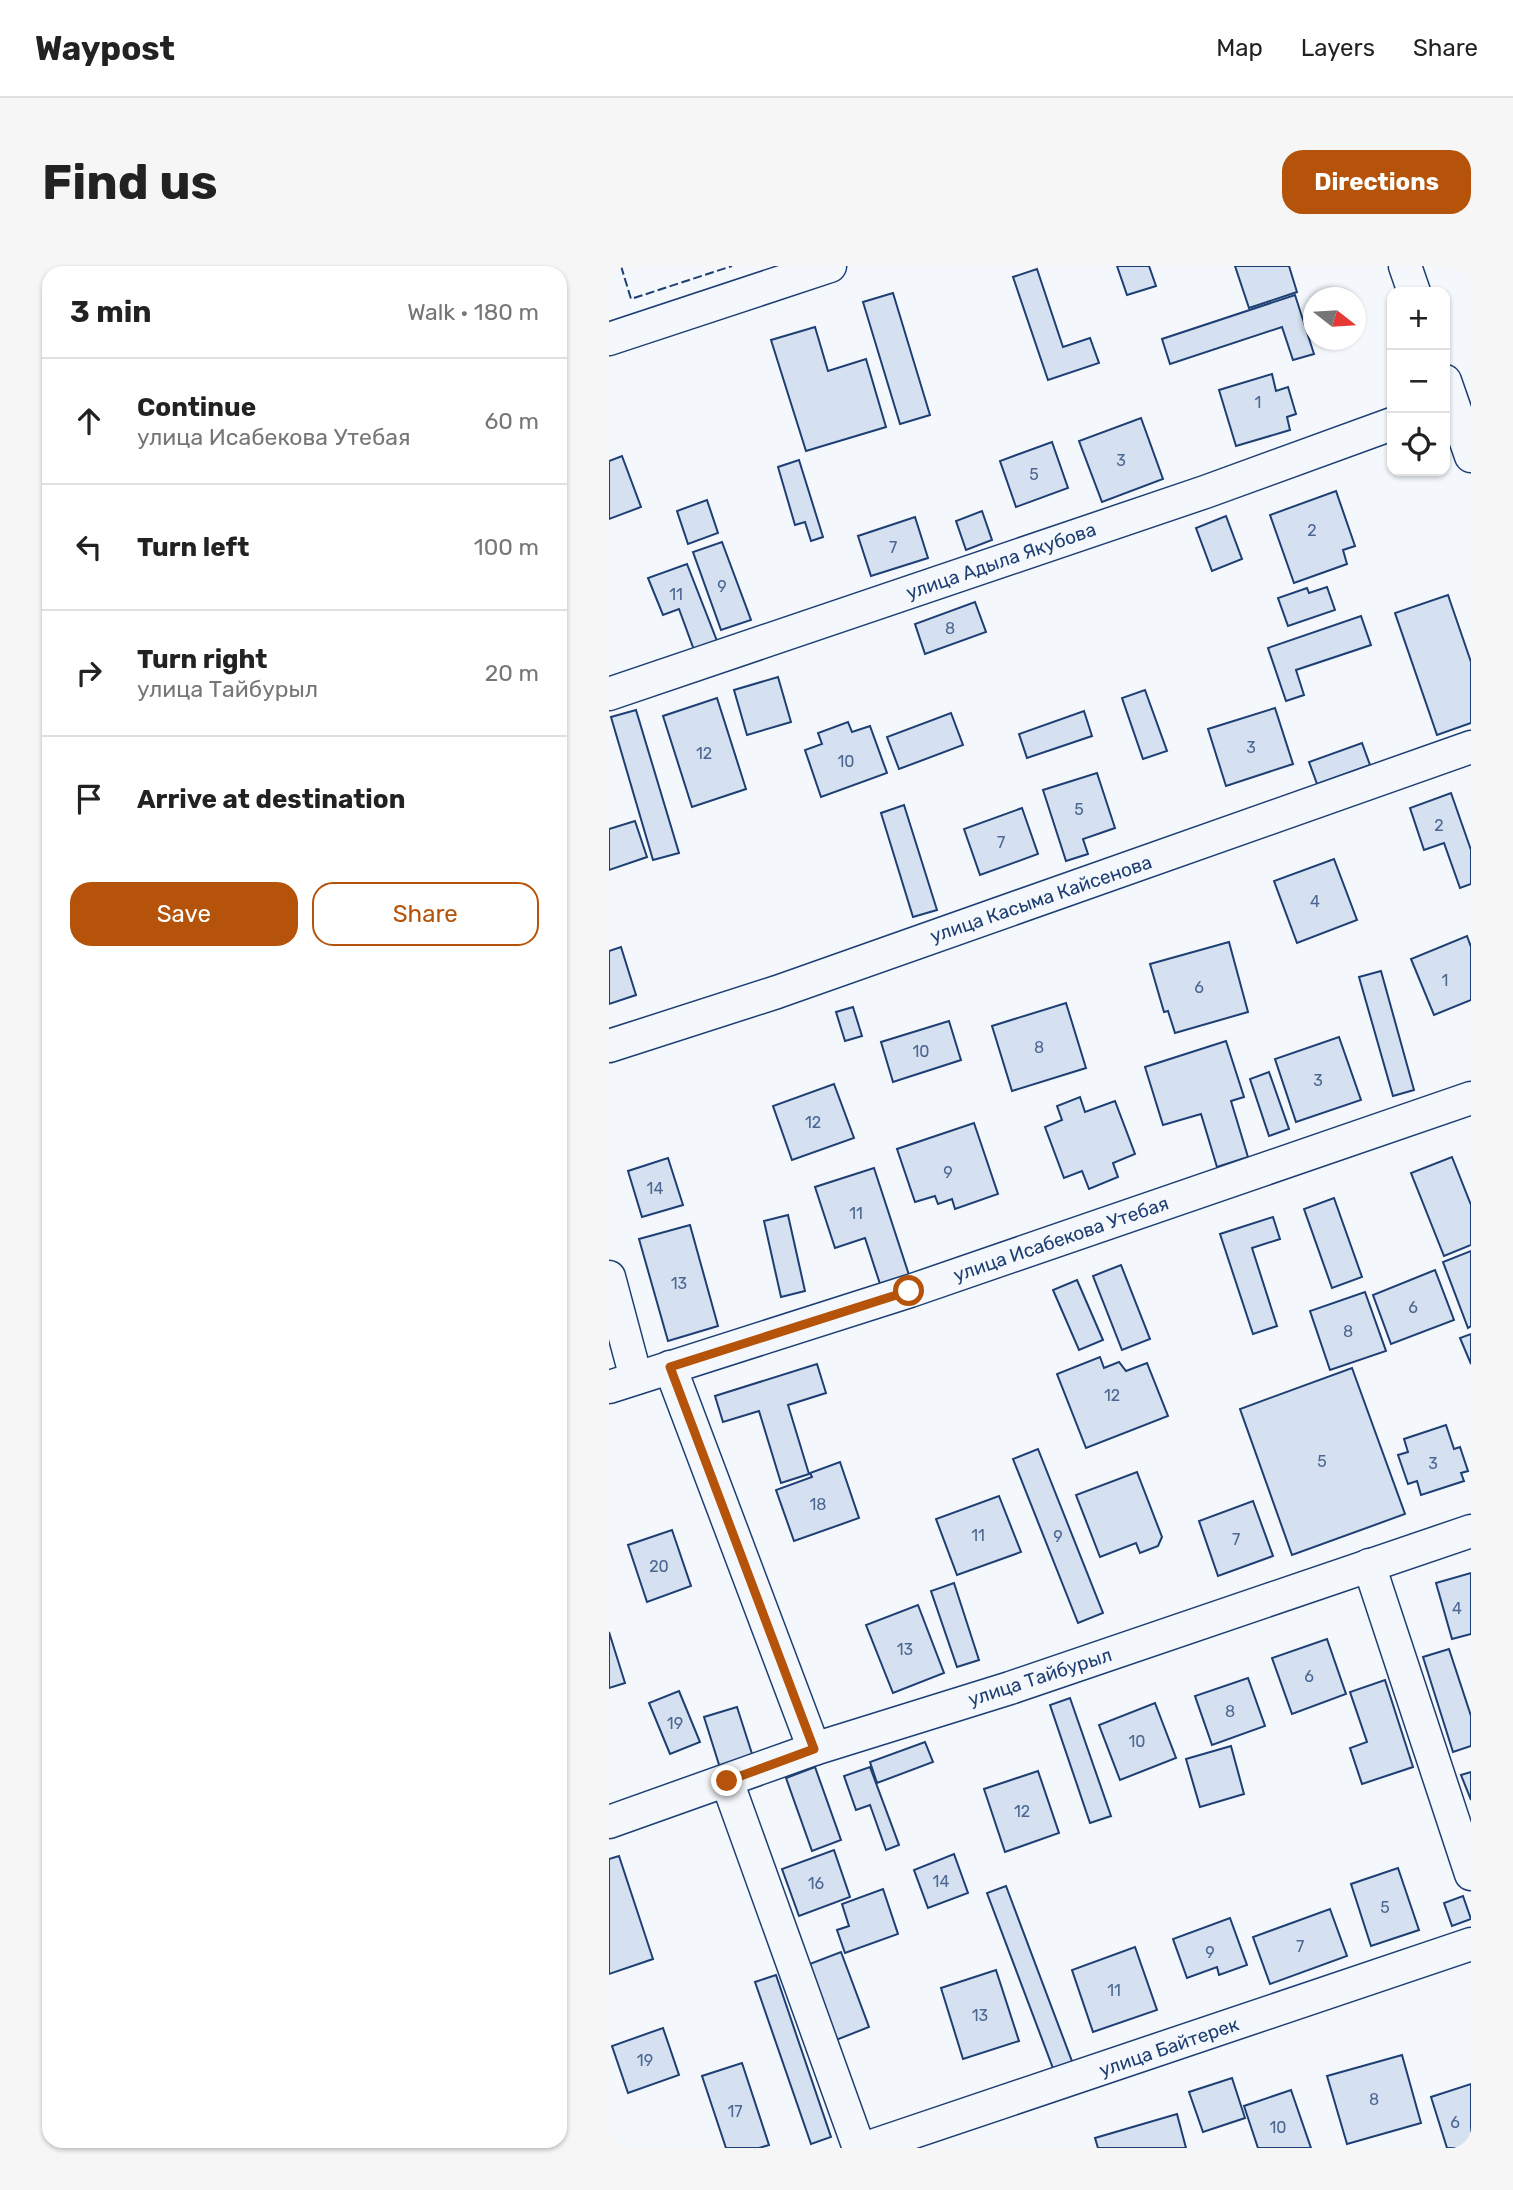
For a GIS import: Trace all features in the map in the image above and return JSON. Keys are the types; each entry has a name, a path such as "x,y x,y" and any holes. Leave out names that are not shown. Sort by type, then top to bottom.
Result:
{"street":[{"path":"609,339 830,266"},
{"path":"1405,266 1413,287"},
{"path":"1454,400 1471,456"},
{"name":"улица Адыла Якубова","path":"609,694 1205,492 1387,426"},
{"name":"улица Касыма Кайсенова","path":"609,1046 777,992 1471,747"},
{"name":"улица Исабекова Утебая","path":"623,1382 909,1291 1471,1098"},
{"path":"609,1277 623,1382"},
{"path":"670,1367 814,1749"},
{"name":"улица Тайбурыл","path":"609,1822 814,1749 1010,1688 1471,1531"},
{"path":"1370,1565 1471,1874"},
{"path":"727,1781 859,2148"},
{"name":"улица Байтерек","path":"866,2148 1471,1944"}],"building":[{"path":"1117,266 1149,266 1156,286 1127,295"},
{"path":"1235,266 1289,266 1297,292 1249,308"},
{"path":"1037,269 1063,347 1090,338 1099,363 1048,380 1013,277"},
{"path":"893,293 930,415 900,424 863,302"},
{"path":"1295,295 1303,320 1303,350 1313,350 1314,354 1293,360 1282,327 1170,364 1162,339"},
{"path":"815,327 828,371 866,359 886,427 806,451 771,340"},
{"path":"1272,374 1276,391 1288,387 1296,414 1287,417 1290,430 1236,446 1219,390"},
{"path":"1141,418 1163,479 1102,502 1079,441"},
{"path":"1052,442 1068,488 1016,507 1000,461"},
{"path":"622,456 641,507 609,519 609,461"},
{"path":"799,460 823,537 811,541 805,522 795,525 778,467"},
{"path":"1336,491 1355,546 1343,550 1347,564 1294,583 1270,515"},
{"path":"707,500 718,533 688,544 677,511"},
{"path":"982,511 992,540 966,550 956,521"},
{"path":"1226,516 1242,559 1212,571 1196,528"},
{"path":"915,517 928,558 871,576 858,536"},
{"path":"722,542 751,620 721,630 693,552"},
{"path":"687,564 717,641 694,650 679,609 663,615 648,578"},
{"path":"1327,587 1335,610 1288,626 1278,598 1307,588 1309,593"},
{"path":"1448,595 1471,662 1471,723 1437,735 1395,613"},
{"path":"975,602 986,632 925,654 915,624"},
{"path":"1361,616 1371,645 1296,670 1304,695 1286,701 1268,648"},
{"path":"778,677 791,722 747,735 734,690"},
{"path":"1145,690 1167,751 1143,759 1122,698"},
{"path":"717,698 746,789 692,807 663,716"},
{"path":"1275,708 1293,764 1226,786 1208,729"},
{"path":"636,710 679,853 653,860 611,717"},
{"path":"1084,711 1092,736 1027,758 1019,734"},
{"path":"951,713 963,745 899,769 887,737"},
{"path":"848,722 852,732 870,726 887,773 821,797 805,750 822,744 818,733"},
{"path":"1362,743 1370,765 1317,784 1309,762"},
{"path":"1097,773 1115,828 1083,839 1088,854 1066,861 1043,790"},
{"path":"1451,793 1471,850 1471,884 1460,888 1444,843 1424,850 1410,808"},
{"path":"904,805 937,910 913,917 881,813"},
{"path":"1022,808 1038,854 980,875 964,829"},
{"path":"635,821 647,857 609,870 609,829"},
{"path":"1334,859 1357,920 1297,943 1274,881"},
{"path":"1467,936 1471,947 1471,1000 1434,1015 1411,959"},
{"path":"1229,942 1248,1012 1175,1033 1168,1011 1164,1012 1150,964"},
{"path":"621,947 636,995 609,1004 609,951"},
{"path":"1381,971 1414,1090 1393,1096 1359,977"},
{"path":"1066,1003 1086,1068 1012,1091 992,1026"},
{"path":"853,1007 862,1036 845,1041 836,1012"},
{"path":"949,1021 961,1060 893,1082 881,1042"},
{"path":"1339,1037 1361,1100 1296,1122 1275,1059"},
{"path":"1226,1041 1244,1097 1231,1101 1248,1157 1217,1167 1201,1114 1163,1125 1145,1067"},
{"path":"1269,1072 1289,1129 1269,1136 1250,1079"},
{"path":"834,1084 854,1138 792,1160 773,1106"},
{"path":"1080,1097 1085,1112 1115,1101 1135,1154 1113,1163 1118,1177 1089,1189 1082,1171 1064,1178 1045,1127 1062,1120 1057,1106"},
{"path":"974,1123 998,1194 955,1209 952,1199 938,1204 935,1196 915,1202 897,1149"},
{"path":"1452,1157 1471,1205 1471,1245 1444,1256 1411,1173"},
{"path":"668,1158 683,1205 642,1217 628,1171"},
{"path":"874,1168 909,1275 880,1284 865,1238 835,1248 815,1187"},
{"path":"1334,1198 1362,1277 1332,1288 1304,1209"},
{"path":"788,1215 805,1291 781,1297 764,1221"},
{"path":"1273,1217 1280,1239 1252,1248 1277,1326 1253,1334 1220,1234"},
{"path":"690,1225 718,1326 668,1341 639,1239"},
{"path":"1471,1251 1471,1326 1468,1328 1443,1262"},
{"path":"1121,1265 1150,1339 1122,1350 1093,1276"},
{"path":"1435,1270 1454,1320 1391,1344 1373,1295"},
{"path":"1077,1280 1103,1340 1079,1350 1053,1290"},
{"path":"1365,1292 1386,1351 1330,1370 1310,1311"},
{"path":"1471,1334 1471,1364 1460,1338"},
{"path":"1100,1357 1104,1368 1119,1362 1126,1371 1147,1363 1168,1416 1086,1448 1057,1374"},
{"path":"817,1364 826,1393 788,1405 809,1474 781,1483 759,1411 723,1422 715,1396"},
{"path":"1352,1368 1405,1514 1292,1555 1240,1409"},
{"path":"1446,1425 1454,1449 1460,1447 1468,1471 1461,1473 1464,1481 1421,1495 1417,1481 1408,1484 1398,1455 1408,1452 1404,1439"},
{"path":"1038,1449 1103,1613 1078,1623 1013,1459"},
{"path":"840,1462 859,1518 794,1541 776,1490 812,1477 810,1473"},
{"path":"1137,1472 1162,1537 1158,1546 1140,1553 1136,1543 1100,1557 1076,1495"},
{"path":"999,1496 1021,1552 957,1575 936,1519"},
{"path":"1253,1501 1273,1556 1218,1576 1199,1521"},
{"path":"672,1530 691,1586 647,1602 628,1545"},
{"path":"1471,1573 1471,1634 1452,1639 1436,1583"},
{"path":"954,1583 979,1660 957,1667 931,1591"},
{"path":"918,1605 944,1673 893,1693 866,1625"},
{"path":"609,1632 625,1683 609,1688"},
{"path":"1327,1639 1346,1694 1292,1714 1272,1658"},
{"path":"1449,1649 1471,1716 1471,1746 1453,1752 1423,1657"},
{"path":"1248,1678 1265,1726 1212,1745 1195,1696"},
{"path":"1385,1680 1413,1767 1362,1784 1350,1748 1367,1742 1350,1692"},
{"path":"679,1691 700,1742 670,1754 649,1703"},
{"path":"1070,1698 1111,1816 1090,1823 1050,1705"},
{"path":"1155,1703 1176,1758 1120,1780 1099,1725"},
{"path":"737,1707 754,1760 721,1771 704,1717"},
{"path":"925,1742 933,1762 877,1783 870,1762"},
{"path":"1231,1746 1244,1794 1200,1807 1186,1759"},
{"path":"815,1767 841,1840 812,1851 786,1778"},
{"path":"870,1767 899,1845 886,1850 870,1805 856,1810 844,1776"},
{"path":"1038,1771 1059,1833 1005,1852 984,1789"},
{"path":"1471,1772 1471,1800 1461,1775"},
{"path":"834,1850 850,1897 799,1916 782,1869"},
{"path":"954,1854 968,1893 928,1908 914,1870"},
{"path":"619,1856 653,1959 609,1974 609,1859"},
{"path":"1398,1868 1419,1930 1371,1946 1351,1884"},
{"path":"1006,1886 1073,2064 1054,2071 987,1893"},
{"path":"883,1889 898,1934 845,1953 837,1930 849,1926 842,1904"},
{"path":"1463,1896 1471,1919 1452,1926 1444,1903"},
{"path":"1330,1909 1347,1956 1270,1984 1253,1937"},
{"path":"1230,1918 1247,1965 1219,1975 1217,1967 1187,1978 1173,1939"},
{"path":"1135,1947 1157,2010 1093,2032 1072,1970"},
{"path":"841,1952 869,2027 836,2040 807,1965"},
{"path":"996,1970 1019,2041 963,2059 941,1988"},
{"path":"776,1975 831,2137 811,2144 755,1982"},
{"path":"663,2028 679,2075 628,2093 612,2046"},
{"path":"1402,2055 1421,2123 1347,2144 1327,2076"},
{"path":"742,2063 769,2145 759,2148 726,2148 702,2076"},
{"path":"1232,2078 1245,2118 1203,2132 1189,2092"},
{"path":"1471,2084 1471,2148 1447,2148 1431,2097"},
{"path":"1291,2090 1311,2148 1258,2148 1244,2106"},
{"path":"1177,2114 1186,2148 1098,2148 1095,2138"}],"fence":[{"path":"621,266 631,299 732,266"}],"route":[{"path":"727,1781 814,1749 670,1367 909,1291"}]}
